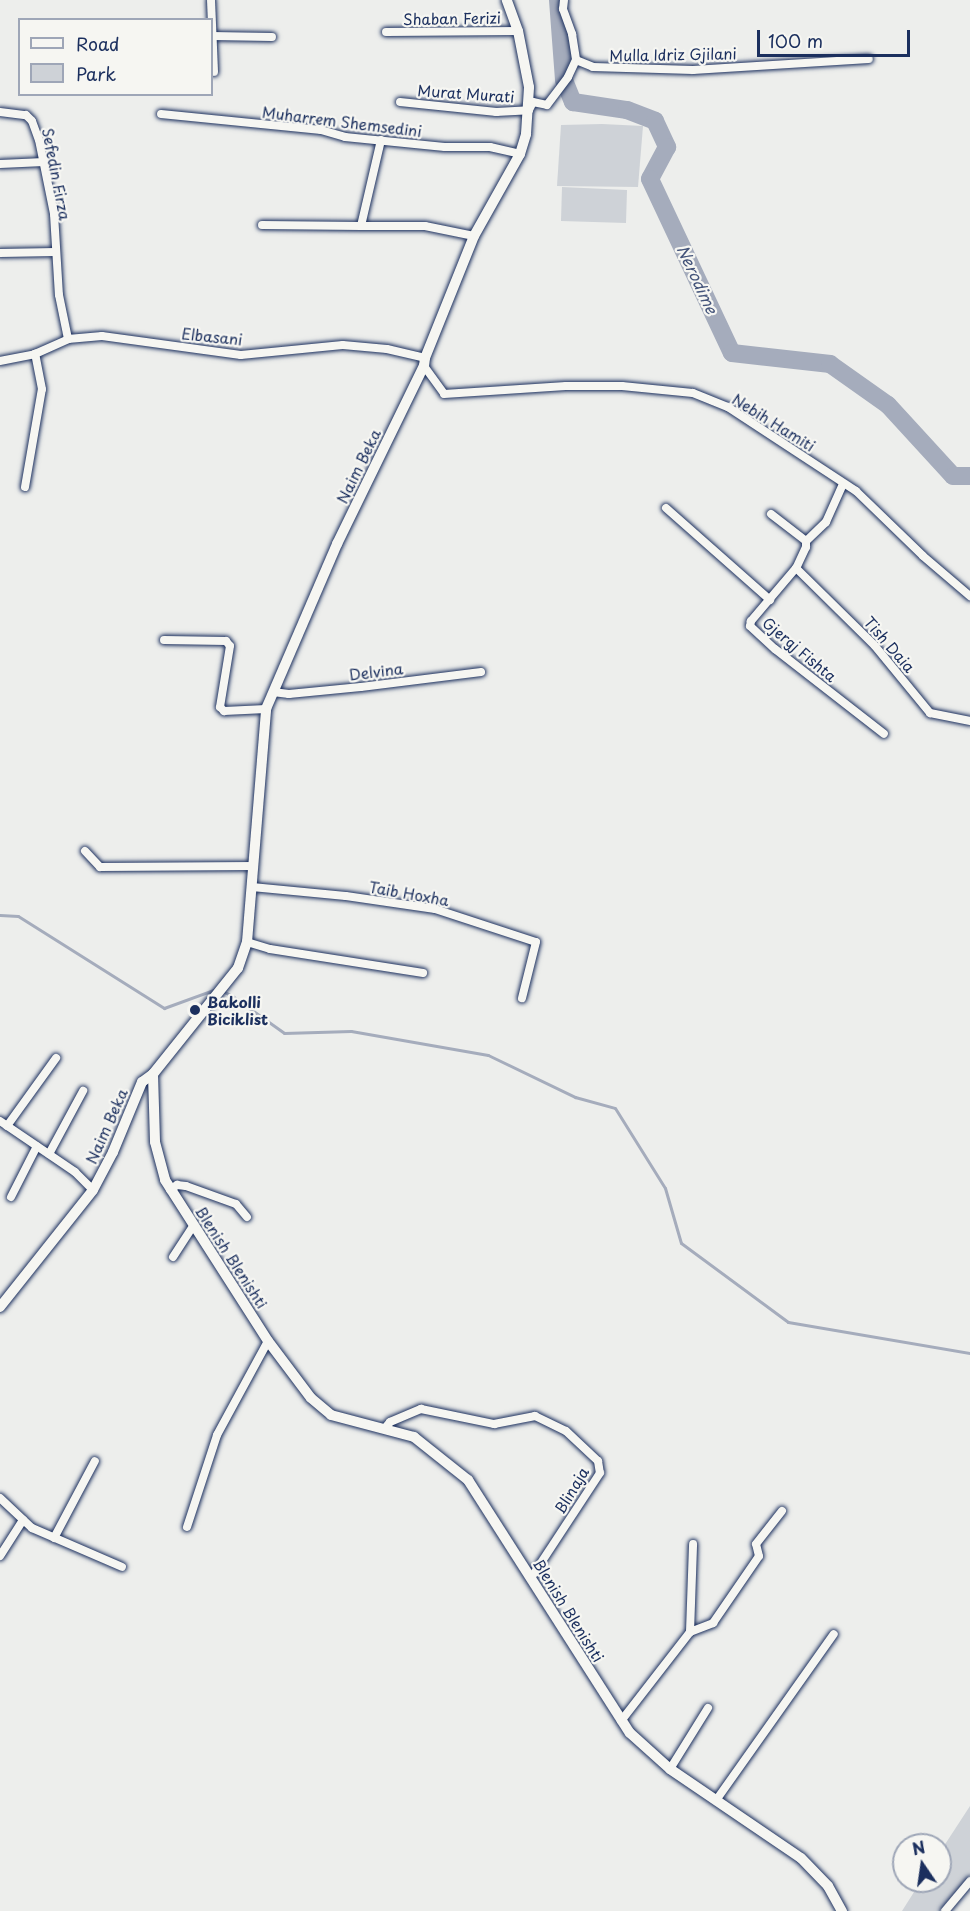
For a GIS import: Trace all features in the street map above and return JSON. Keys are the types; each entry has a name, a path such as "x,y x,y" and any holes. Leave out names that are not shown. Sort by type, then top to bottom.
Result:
{"street":[{"path":"211,0 212,18"},
{"name":"Naim Beka","path":"0,1307 93,1190 113,1152 142,1083 153,1074 238,968 247,942 266,709 337,544 424,362 474,236 520,154 529,110 529,87 518,31 507,0"},
{"path":"529,110 533,102 547,105 568,77 576,60 572,34 563,9 564,0"},
{"name":"Shaban Ferizi","path":"386,32 518,31"},
{"path":"213,36 272,37"},
{"path":"213,54 214,72"},
{"name":"Mulla Idriz Gjilani","path":"576,60 593,67 693,70 869,59"},
{"name":"Murat Murati","path":"400,102 496,112 529,110"},
{"name":"Sefedin Firza","path":"0,112 26,115 32,121 44,162 54,214 55,252 68,339"},
{"name":"Muharrem Shemsedini","path":"161,114 321,130 345,137 445,147 490,147 520,154"},
{"path":"361,226 381,140"},
{"path":"0,164 44,162"},
{"path":"262,225 424,226 474,236"},
{"path":"0,253 55,252"},
{"name":"Elbasani","path":"0,361 34,354 68,339 102,336 241,354 343,345 387,349 424,362"},
{"path":"25,487 42,389 34,354"},
{"name":"Nebih Hamiti","path":"424,362 444,394 566,386 640,387 693,393 728,407 856,492 923,556 970,596"},
{"name":"Gjergj Fishta","path":"843,484 826,522 806,541 806,547 796,568 751,621 752,630 884,734"},
{"path":"666,508 770,600"},
{"path":"771,514 806,541"},
{"name":"Tish Daia","path":"796,568 861,630 930,713 970,721"},
{"path":"164,640 226,641 230,646 220,707 224,711 266,709"},
{"name":"Delvina","path":"273,692 289,694 481,672"},
{"path":"86,851 100,867 254,866"},
{"name":"Taib Hoxha","path":"252,887 346,896 435,909 536,942 522,998"},
{"path":"247,942 270,949 423,973"},
{"path":"56,1058 3,1124 75,1172 93,1190"},
{"name":"Blenish Blenishti","path":"153,1074 155,1142 165,1180 268,1341 310,1398 331,1415 414,1437 468,1480 630,1733 670,1769 801,1858 828,1886 842,1911"},
{"path":"49,1154 83,1091"},
{"path":"10,1197 37,1146"},
{"name":"Blenish Blenishti","path":"170,1190 177,1185 186,1186 236,1204 247,1217"},
{"path":"173,1257 194,1225"},
{"path":"188,1527 217,1435 268,1341"},
{"name":"Blinaja","path":"385,1428 390,1422 421,1409 494,1424 535,1416 566,1431 598,1461 600,1473 531,1578"},
{"path":"54,1538 95,1461"},
{"path":"0,1498 32,1528 122,1568"},
{"path":"621,1721 690,1632 713,1623 759,1556 756,1544 782,1511"},
{"path":"0,1556 23,1520"},
{"path":"690,1632 693,1544"},
{"path":"717,1799 834,1634"},
{"path":"670,1769 708,1708"},
{"path":"945,1911 970,1881"}],"green space":[{"path":"561,125 643,126 638,187 557,186"},
{"path":"562,187 627,190 626,223 561,221"},
{"path":"970,1806 970,1875 940,1911 902,1911 913,1893 952,1893 952,1834"}],"waterway":[{"name":"Nerodime","path":"558,0 564,80 573,102 627,110 655,121 667,147 650,179 732,353 830,364 888,405 953,476 970,476"},
{"path":"0,915 18,916 164,1008 216,989"},
{"path":"222,991 284,1033 351,1031 488,1055 575,1097 615,1108 665,1188 681,1243 788,1322 970,1353"}],"place":[{"name":"Bakolli Biciklist","path":"195,1010"}]}
